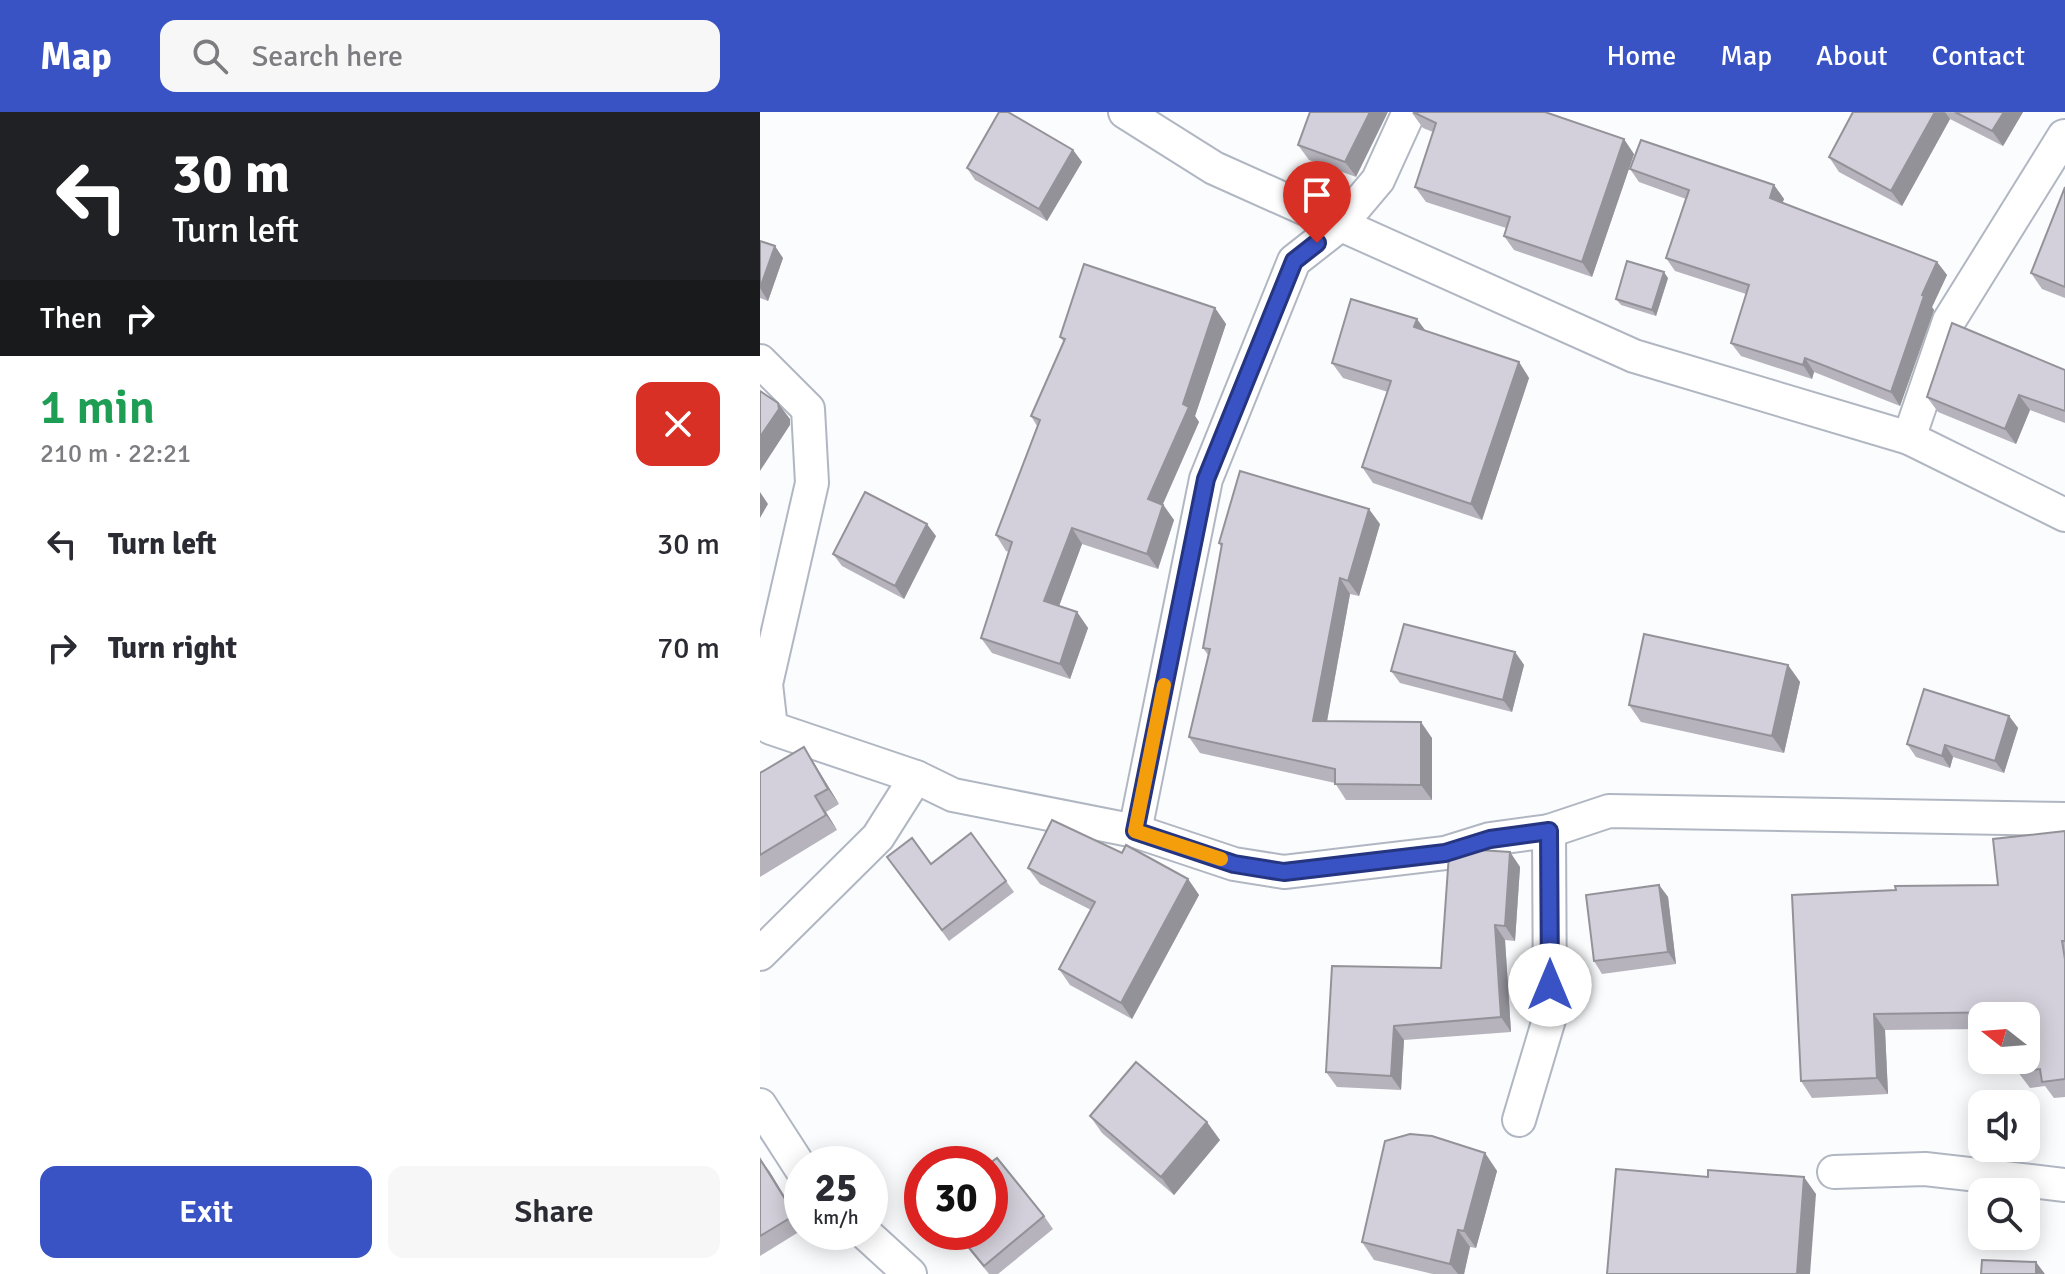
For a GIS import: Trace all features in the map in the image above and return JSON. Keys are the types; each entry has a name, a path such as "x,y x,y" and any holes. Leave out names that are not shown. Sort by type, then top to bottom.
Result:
{"street":[{"path":"1125,112 1214,168 1634,356 1909,438 2065,515"},
{"path":"1135,831 1206,479 1294,261 1340,225 1378,180 1409,112"},
{"path":"1909,438 1949,321 2064,136"},
{"path":"760,361 808,409 812,483 766,684 765,733 916,777 953,795 1135,831 1234,864 1284,872 1445,853 1490,839 1549,831 1609,811 2065,819"},
{"path":"760,954 878,837 916,777"},
{"path":"1519,1120 1550,1016 1549,831"},
{"path":"760,1105 786,1146"},
{"path":"1834,1172 1925,1169 2065,1185"},
{"path":"884,1250 910,1274"}],"building":[{"path":"999,112 1008,112 1073,150 1039,209 967,168"},
{"path":"1310,112 1370,112 1345,162 1298,145"},
{"path":"1413,112 1545,112 1624,139 1582,262 1504,236 1510,217 1415,187 1436,123"},
{"path":"1853,112 1935,112 1891,191 1829,157"},
{"path":"1955,112 2004,112 1992,131"},
{"path":"1641,140 1774,185 1770,198 1937,262 1922,295 1891,392 1805,358 1803,365 1731,343 1749,285 1666,258 1689,190 1630,169"},
{"path":"2065,187 2065,287 2031,273"},
{"path":"760,241 775,246 760,288"},
{"path":"1627,261 1664,272 1652,310 1616,299"},
{"path":"1084,264 1215,308 1183,404 1189,407 1148,499 1163,505 1147,554 1072,528 1044,601 1077,612 1060,664 981,638 1012,542 996,535 1040,420 1031,416 1065,339 1060,337"},
{"path":"1351,299 1417,319 1414,327 1519,362 1471,504 1362,467 1391,381 1332,363"},
{"path":"1952,323 2065,370 2065,411 2019,395 2005,429 1927,397"},
{"path":"760,391 778,403 779,409 760,437"},
{"path":"1240,471 1369,509 1348,581 1340,578 1313,721 1421,722 1421,785 1335,784 1335,769 1189,737 1210,649 1203,648 1222,544 1219,543"},
{"path":"865,492 927,524 895,586 833,554"},
{"path":"1404,624 1515,652 1503,700 1391,671"},
{"path":"1644,634 1788,665 1772,736 1629,705"},
{"path":"1924,689 2009,716 1995,761 1945,745 1942,756 1907,744"},
{"path":"804,747 828,789 815,796 826,815 760,855 760,773"},
{"path":"1052,820 1122,853 1126,845 1188,879 1121,1003 1059,969 1095,902 1028,868"},
{"path":"2065,831 2065,941 2062,941 2065,959 2065,1079 2042,1082 2040,1002 1968,1002 1968,1013 1874,1014 1877,1078 1801,1081 1792,895 1896,890 1895,886 1998,885 1993,839"},
{"path":"971,833 1006,881 942,930 887,857 912,838 931,864"},
{"path":"1463,849 1510,852 1505,926 1495,925 1501,1017 1394,1026 1391,1076 1326,1072 1332,966 1441,968 1449,854"},
{"path":"1659,885 1668,952 1594,961 1586,895"},
{"path":"1136,1062 1207,1122 1161,1177 1090,1116"},
{"path":"1410,1134 1432,1136 1485,1153 1464,1231 1458,1230 1450,1264 1362,1242 1385,1141"},
{"path":"760,1159 784,1197 784,1222 760,1236"},
{"path":"1616,1169 1708,1177 1708,1170 1804,1177 1797,1274 1607,1274"},
{"path":"1008,1172 1044,1216 1008,1246"},
{"path":"971,1250 1003,1250 984,1266"},
{"path":"1982,1260 2036,1262 2036,1274 1981,1274"}],"slow traffic":[{"path":"1164,685 1135,831 1221,859"}],"route":[{"path":"1317,243 1294,261 1206,479 1135,831 1234,864 1284,872 1445,853 1490,839 1549,831 1550,985"}]}
